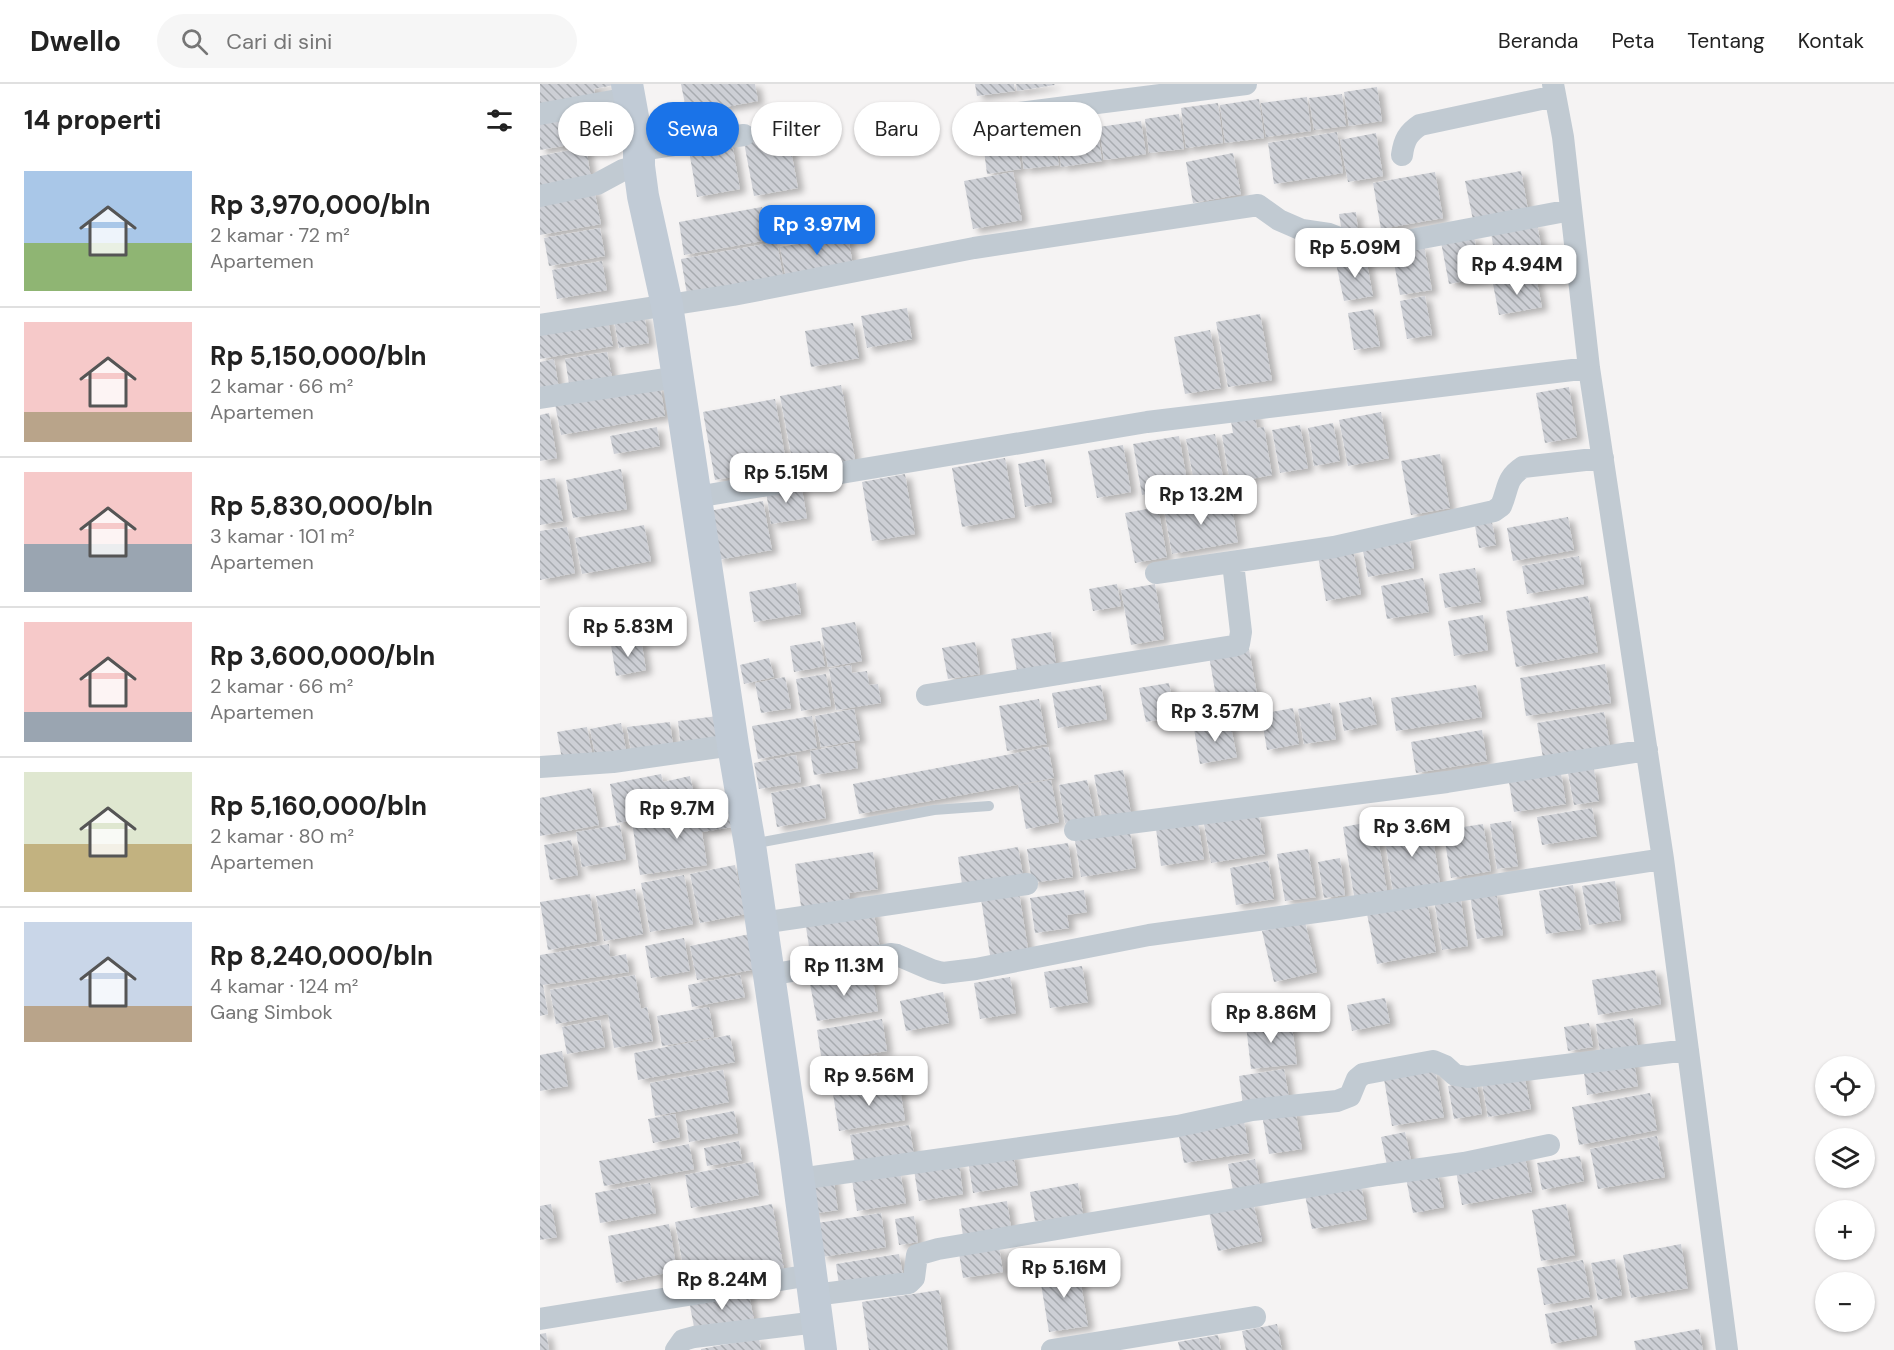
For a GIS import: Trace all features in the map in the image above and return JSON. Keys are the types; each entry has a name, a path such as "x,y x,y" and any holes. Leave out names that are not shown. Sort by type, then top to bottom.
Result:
{"street":[{"path":"1102,102 1246,84"},
{"path":"1402,155 1404,142 1410,131 1420,125 1554,90 1563,137 1589,368 1663,859 1727,1350"},
{"path":"540,114 628,91 643,195 668,305 733,745 750,844 816,1310"},
{"path":"540,196 597,184 639,158 744,135"},
{"path":"540,325 733,296 974,248 1258,205 1279,220 1302,230 1329,234 1355,244 1390,244 1571,210"},
{"path":"696,497 1147,422 1589,368"},
{"path":"540,398 678,377"},
{"path":"1156,573 1334,547 1494,511 1501,506 1512,474 1523,467 1603,458"},
{"path":"927,695 1239,644 1241,632 1233,563"},
{"path":"540,767 613,762 733,745"},
{"path":"1075,830 1447,782 1647,750"},
{"path":"769,975 890,954 943,973 976,969 1149,935 1338,909 1663,859"},
{"path":"761,923 1027,884"},
{"path":"799,1179 1178,1126 1252,1110 1337,1101 1350,1096 1357,1079 1363,1074 1433,1061 1445,1066 1455,1075 1468,1077 1688,1050"},
{"path":"675,1350 683,1340 816,1310 909,1283 914,1278 917,1255 938,1249 1378,1175 1464,1163 1549,1145"},
{"path":"540,1319 816,1310"},
{"path":"1052,1350 1255,1317"}],"lane":[{"path":"750,844 934,810 989,806"}],"building":[{"path":"540,84 614,84 594,89 596,102 558,102 558,108 540,111"},
{"path":"681,84 755,84 758,101 739,104 739,102 685,102"},
{"path":"975,84 1014,84 1015,91 977,96"},
{"path":"1016,84 1054,84 1055,85 1017,91"},
{"path":"1377,87 1382,121 1349,126 1344,92"},
{"path":"1342,94 1346,126 1314,130 1309,98"},
{"path":"1307,97 1311,131 1266,137 1261,103"},
{"path":"1259,99 1264,138 1225,143 1220,105"},
{"path":"1218,103 1223,143 1186,148 1181,108"},
{"path":"558,114 558,147 540,150 540,117"},
{"path":"1179,114 1184,149 1149,153 1145,119"},
{"path":"1141,121 1146,154 1104,160 1102,127"},
{"path":"1337,132 1343,173 1274,184 1268,143"},
{"path":"1376,133 1383,176 1348,182 1340,140"},
{"path":"751,136 751,156 792,156 798,188 754,196 743,137"},
{"path":"558,152 558,156 587,156 591,179 540,188 540,156"},
{"path":"1233,153 1241,194 1193,203 1186,162"},
{"path":"690,156 734,156 740,189 697,197"},
{"path":"985,156 1019,156 1021,169 987,174"},
{"path":"1022,156 1058,156 1059,165 1024,169"},
{"path":"1060,156 1101,156 1102,161 1061,167"},
{"path":"1521,171 1528,210 1473,220 1465,181"},
{"path":"1013,172 1022,220 973,229 964,181"},
{"path":"1435,172 1443,218 1381,229 1373,183"},
{"path":"594,189 601,224 540,235 540,199"},
{"path":"762,207 768,240 684,255 679,222"},
{"path":"1356,212 1358,231 1342,233 1339,214"},
{"path":"1537,224 1546,273 1499,281 1491,233"},
{"path":"600,228 605,256 549,266 544,238"},
{"path":"848,235 853,266 786,278 780,247"},
{"path":"1474,236 1482,278 1449,284 1441,242"},
{"path":"777,242 783,277 687,294 681,259"},
{"path":"1424,246 1432,290 1400,295 1392,252"},
{"path":"1366,258 1373,296 1344,301 1336,263"},
{"path":"602,261 607,290 557,299 552,270"},
{"path":"1536,277 1542,307 1499,315 1493,284"},
{"path":"1425,296 1432,335 1407,339 1400,301"},
{"path":"907,308 912,339 867,348 861,316"},
{"path":"1373,309 1380,346 1354,350 1348,313"},
{"path":"1260,314 1272,380 1228,387 1216,322"},
{"path":"607,315 613,346 540,359 540,327"},
{"path":"644,315 649,343 619,348 614,320"},
{"path":"853,323 859,358 811,367 805,331"},
{"path":"1210,330 1221,388 1185,394 1174,337"},
{"path":"607,352 613,383 570,390 565,359"},
{"path":"554,359 559,389 540,392 540,362"},
{"path":"660,385 665,416 561,435 555,404"},
{"path":"841,385 855,459 794,470 780,396"},
{"path":"1569,387 1577,437 1545,443 1536,393"},
{"path":"775,399 787,467 715,480 703,412"},
{"path":"1254,411 1257,428 1264,427 1272,475 1230,483 1222,435 1233,433 1230,415"},
{"path":"1381,412 1389,458 1348,466 1339,420"},
{"path":"549,413 557,458 540,461 540,415"},
{"path":"1333,423 1340,461 1314,466 1308,428"},
{"path":"1300,425 1308,468 1280,473 1272,430"},
{"path":"657,427 660,446 614,454 610,436"},
{"path":"1215,434 1223,477 1194,482 1186,439"},
{"path":"1179,436 1188,486 1142,495 1133,444"},
{"path":"1123,445 1131,492 1097,498 1088,451"},
{"path":"1440,454 1450,508 1411,515 1401,461"},
{"path":"1005,458 1015,517 962,527 952,468"},
{"path":"1044,459 1052,502 1025,507 1018,464"},
{"path":"621,469 627,509 573,518 566,480"},
{"path":"905,474 915,534 872,541 862,482"},
{"path":"555,478 563,521 540,525 540,480"},
{"path":"801,484 807,518 771,524 766,491"},
{"path":"1230,497 1238,542 1172,554 1164,509"},
{"path":"763,501 772,550 718,560 709,511"},
{"path":"1158,507 1167,557 1135,563 1125,513"},
{"path":"1568,517 1574,550 1513,561 1507,528"},
{"path":"1492,522 1496,545 1479,548 1475,526"},
{"path":"644,525 651,561 582,574 575,538"},
{"path":"567,527 575,573 540,580 540,531"},
{"path":"1409,537 1414,568 1368,577 1362,546"},
{"path":"1353,550 1361,594 1326,601 1318,556"},
{"path":"1579,556 1584,584 1527,594 1522,566"},
{"path":"1475,568 1481,602 1445,608 1439,574"},
{"path":"1423,578 1429,612 1387,619 1381,586"},
{"path":"796,583 801,614 754,622 749,592"},
{"path":"1117,584 1121,606 1093,611 1089,589"},
{"path":"1155,584 1164,639 1131,645 1121,590"},
{"path":"1588,596 1598,652 1516,667 1506,611"},
{"path":"1483,615 1488,650 1454,656 1448,621"},
{"path":"855,622 862,661 828,667 821,628"},
{"path":"1051,632 1056,664 1017,671 1011,639"},
{"path":"641,639 646,670 616,676 611,645"},
{"path":"820,641 825,666 794,672 790,646"},
{"path":"975,642 980,674 948,679 942,648"},
{"path":"1249,649 1260,711 1220,719 1209,656"},
{"path":"769,658 774,677 744,684 740,665"},
{"path":"1605,664 1611,703 1526,716 1520,678"},
{"path":"851,665 852,673 867,671 869,685 878,684 881,703 836,710 829,669"},
{"path":"826,674 831,706 801,711 796,679"},
{"path":"785,677 791,708 761,713 755,683"},
{"path":"1169,683 1175,717 1146,722 1139,688"},
{"path":"1101,685 1107,719 1058,728 1052,693"},
{"path":"1476,685 1482,717 1396,731 1391,698"},
{"path":"1371,697 1377,724 1344,731 1339,703"},
{"path":"1039,699 1047,744 1007,751 999,706"},
{"path":"1330,703 1336,739 1304,744 1298,709"},
{"path":"1293,708 1299,744 1267,750 1261,714"},
{"path":"854,709 860,740 821,747 815,716"},
{"path":"1604,712 1610,747 1543,758 1537,723"},
{"path":"718,716 720,745 681,749 678,721"},
{"path":"812,716 817,748 758,759 752,726"},
{"path":"670,722 674,752 632,757 627,727"},
{"path":"1230,722 1237,757 1200,764 1194,729"},
{"path":"621,723 627,755 596,760 590,729"},
{"path":"587,727 592,754 562,759 557,732"},
{"path":"1482,730 1487,761 1416,773 1411,742"},
{"path":"854,743 858,768 814,775 810,751"},
{"path":"1048,747 1054,778 859,814 853,784"},
{"path":"796,755 801,782 759,789 754,763"},
{"path":"1594,769 1599,801 1574,805 1568,773"},
{"path":"1123,770 1131,813 1102,818 1094,775"},
{"path":"1561,773 1566,804 1514,812 1509,782"},
{"path":"661,774 663,782 690,776 697,808 617,823 610,784"},
{"path":"1051,780 1059,822 1026,829 1018,785"},
{"path":"1087,780 1095,818 1065,823 1059,785"},
{"path":"820,784 826,818 777,827 771,793"},
{"path":"591,788 599,825 540,836 540,798"},
{"path":"731,807 733,827 702,832 707,865 640,875 632,822"},
{"path":"1592,808 1597,836 1542,845 1537,817"},
{"path":"1259,815 1265,854 1211,863 1204,824"},
{"path":"1375,821 1387,891 1354,896 1343,827"},
{"path":"1511,821 1518,866 1497,869 1490,824"},
{"path":"1198,823 1204,859 1161,866 1156,829"},
{"path":"1483,824 1491,871 1451,878 1443,830"},
{"path":"620,825 626,859 582,867 576,832"},
{"path":"1431,825 1440,884 1393,892 1384,833"},
{"path":"1130,832 1136,868 1081,877 1075,841"},
{"path":"571,840 578,875 550,880 544,845"},
{"path":"1068,843 1073,877 1032,883 1027,849"},
{"path":"1018,847 1024,881 963,891 958,857"},
{"path":"1308,849 1316,897 1285,901 1277,854"},
{"path":"873,852 878,889 849,893 851,906 802,913 795,864"},
{"path":"1340,858 1345,895 1324,898 1318,862"},
{"path":"1268,861 1274,899 1236,905 1230,868"},
{"path":"735,865 745,914 700,923 690,874"},
{"path":"684,875 693,924 650,932 641,883"},
{"path":"1615,881 1621,920 1589,925 1582,886"},
{"path":"1573,885 1581,929 1546,934 1539,891"},
{"path":"635,889 643,934 604,941 596,896"},
{"path":"1084,890 1087,912 1067,915 1069,928 1035,933 1030,898"},
{"path":"1496,892 1503,935 1477,939 1470,896"},
{"path":"1019,893 1029,955 991,961 981,899"},
{"path":"590,894 597,941 548,950 540,902"},
{"path":"1460,895 1468,946 1442,950 1434,899"},
{"path":"1427,902 1436,952 1377,964 1367,914"},
{"path":"873,909 880,948 811,959 805,921"},
{"path":"1305,922 1317,972 1274,982 1262,931"},
{"path":"750,934 757,969 697,980 690,946"},
{"path":"684,938 690,971 651,978 645,946"},
{"path":"609,944 610,957 626,954 629,972 543,985 548,1014 540,1016 540,955"},
{"path":"1082,966 1088,1002 1050,1008 1044,972"},
{"path":"1655,970 1661,1004 1598,1015 1592,980"},
{"path":"872,974 878,1011 817,1021 810,984"},
{"path":"635,975 641,1009 647,1007 653,1041 614,1048 608,1014 556,1024 550,990"},
{"path":"740,975 745,997 692,1007 688,985"},
{"path":"1010,977 1016,1013 980,1019 974,983"},
{"path":"943,992 949,1023 906,1031 900,1001"},
{"path":"1385,998 1390,1023 1352,1031 1347,1005"},
{"path":"709,1007 714,1037 662,1046 657,1016"},
{"path":"1633,1018 1638,1047 1600,1053 1596,1024"},
{"path":"882,1019 887,1051 822,1062 817,1030"},
{"path":"1291,1019 1297,1064 1251,1069 1246,1025"},
{"path":"600,1020 605,1047 567,1054 562,1027"},
{"path":"1589,1023 1593,1047 1568,1051 1564,1027"},
{"path":"730,1035 735,1062 638,1080 634,1053"},
{"path":"562,1051 568,1086 540,1091 540,1055"},
{"path":"876,1055 878,1068 895,1065 898,1081 831,1092 826,1064"},
{"path":"1633,1057 1638,1086 1587,1095 1583,1066"},
{"path":"1284,1069 1289,1097 1243,1105 1239,1076"},
{"path":"1523,1069 1531,1109 1488,1117 1481,1078"},
{"path":"723,1070 729,1102 655,1116 650,1083"},
{"path":"1435,1070 1444,1117 1392,1126 1384,1079"},
{"path":"1476,1081 1482,1114 1454,1119 1448,1086"},
{"path":"899,1083 905,1120 839,1131 833,1094"},
{"path":"1650,1093 1657,1130 1579,1145 1572,1107"},
{"path":"1295,1109 1302,1149 1269,1154 1262,1115"},
{"path":"734,1111 738,1133 689,1142 686,1120"},
{"path":"675,1114 680,1137 653,1143 648,1119"},
{"path":"1244,1120 1249,1153 1184,1163 1178,1131"},
{"path":"909,1125 914,1154 855,1164 850,1135"},
{"path":"1405,1132 1412,1165 1388,1170 1381,1137"},
{"path":"1657,1136 1665,1177 1598,1189 1590,1149"},
{"path":"739,1141 742,1160 707,1166 704,1148"},
{"path":"689,1144 694,1169 604,1186 599,1161"},
{"path":"1013,1153 1018,1185 973,1193 968,1160"},
{"path":"1524,1153 1532,1192 1462,1205 1455,1165"},
{"path":"1580,1156 1584,1181 1542,1190 1537,1163"},
{"path":"1255,1159 1261,1191 1234,1196 1228,1164"},
{"path":"753,1162 759,1195 691,1208 685,1175"},
{"path":"959,1163 963,1194 919,1201 914,1170"},
{"path":"900,1172 906,1203 857,1211 852,1180"},
{"path":"1437,1172 1444,1207 1413,1213 1406,1178"},
{"path":"833,1176 838,1210 812,1214 806,1181"},
{"path":"650,1183 656,1213 600,1223 595,1193"},
{"path":"1078,1183 1083,1214 1035,1221 1030,1192"},
{"path":"1361,1185 1367,1219 1312,1229 1305,1195"},
{"path":"1007,1201 1011,1228 963,1236 959,1209"},
{"path":"1253,1202 1262,1241 1218,1251 1209,1212"},
{"path":"551,1204 557,1237 540,1240 540,1206"},
{"path":"772,1204 784,1270 687,1288 675,1222"},
{"path":"1566,1204 1575,1255 1541,1261 1532,1210"},
{"path":"881,1213 886,1247 822,1257 817,1223"},
{"path":"914,1216 918,1242 899,1245 895,1219"},
{"path":"669,1224 677,1271 616,1283 608,1236"},
{"path":"1681,1244 1688,1288 1631,1298 1623,1255"},
{"path":"999,1247 1003,1272 963,1278 959,1253"},
{"path":"899,1254 903,1275 839,1285 836,1264"},
{"path":"1615,1259 1622,1295 1598,1300 1591,1263"},
{"path":"1583,1260 1590,1297 1544,1305 1537,1268"},
{"path":"1078,1266 1088,1326 1049,1332 1039,1272"},
{"path":"748,1289 754,1321 695,1332 689,1301"},
{"path":"939,1290 948,1350 869,1350 862,1302"},
{"path":"1592,1305 1597,1335 1551,1344 1545,1314"},
{"path":"1277,1324 1282,1350 1246,1350 1242,1331"},
{"path":"1699,1329 1703,1350 1636,1350 1634,1341"},
{"path":"546,1333 549,1350 540,1350 540,1334"},
{"path":"1218,1335 1221,1350 1180,1350 1178,1342"},
{"path":"759,1338 761,1350 701,1350 701,1349"}]}
